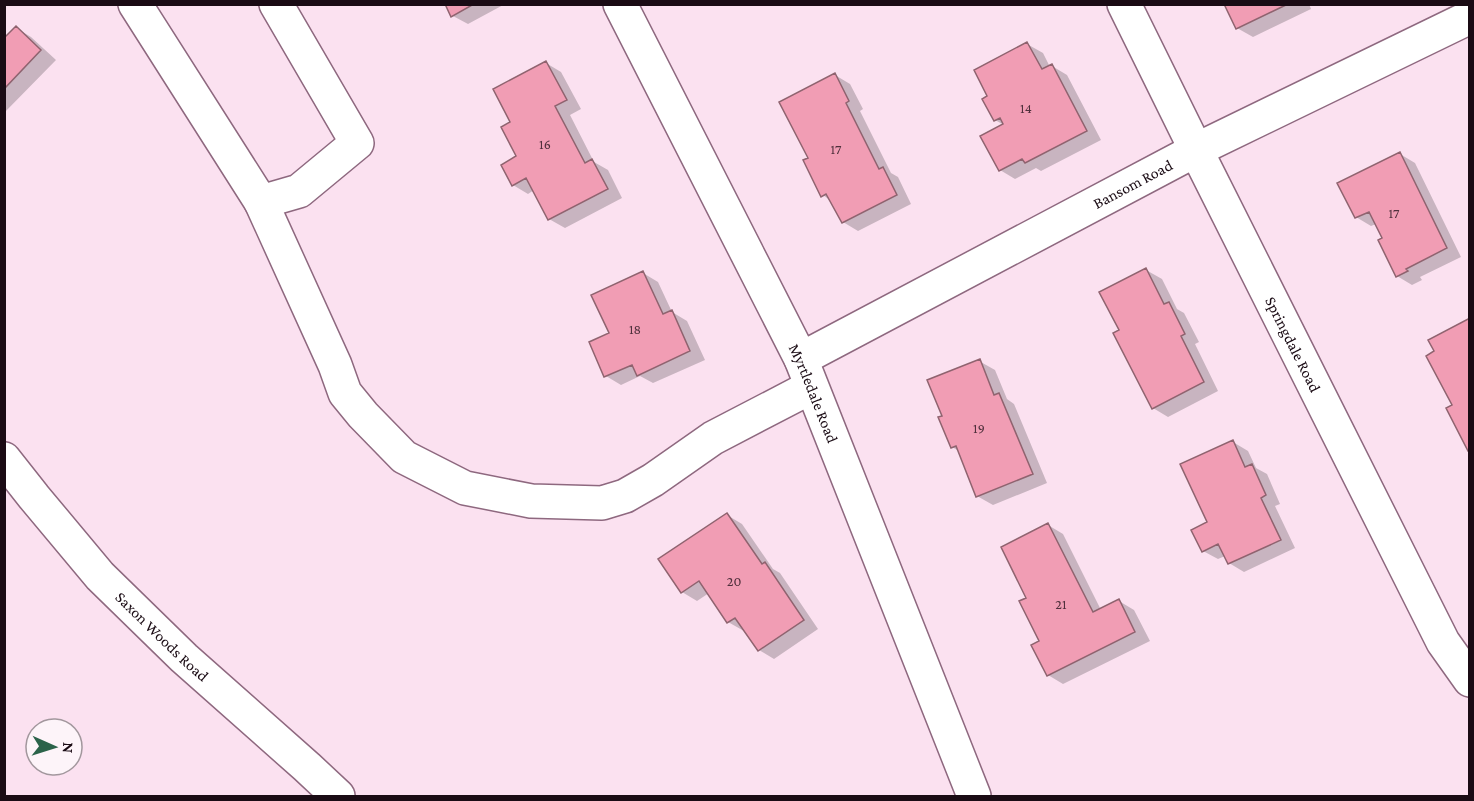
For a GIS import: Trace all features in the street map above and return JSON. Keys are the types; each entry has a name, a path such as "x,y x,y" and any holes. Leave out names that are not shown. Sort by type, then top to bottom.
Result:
{"street":[{"name":"Bansom Road","path":"135,4 261,202 335,365 345,393 363,415 404,456 465,488 531,501 602,503 626,496 653,480 806,373 1196,150 1470,17"},
{"path":"261,202 299,191 357,143 276,4"},
{"name":"Myrtledale Road","path":"620,4 806,373 974,796"},
{"name":"Springdale Road","path":"1125,4 1443,642 1470,680"},
{"name":"Saxon Woods Road","path":"4,459 100,576 184,658 338,796"}],"building":[{"path":"445,4 474,4 451,17"},
{"path":"1224,4 1288,4 1236,29"},
{"path":"16,26 41,50 4,89 4,38"},
{"path":"1027,42 1042,69 1052,64 1087,131 1025,163 1022,159 999,171 980,136 1003,124 1000,118 994,121 982,99 987,96 974,70"},
{"path":"546,61 567,100 555,106 585,163 592,159 608,189 548,220 526,178 512,186 501,165 516,156 501,127 510,122 493,89"},
{"path":"835,73 849,101 846,103 879,169 883,167 897,195 842,223 826,194 821,197 803,160 808,158 779,102"},
{"path":"1400,152 1447,248 1406,269 1408,271 1396,277 1378,240 1382,238 1369,212 1355,218 1337,183"},
{"path":"1146,268 1164,304 1169,302 1185,334 1181,336 1204,382 1152,409 1113,333 1119,330 1099,292"},
{"path":"643,271 663,314 672,310 690,351 637,376 632,365 604,377 589,342 609,333 591,295"},
{"path":"1470,318 1470,450 1468,451 1446,408 1452,405 1426,356 1434,351 1428,340"},
{"path":"980,359 994,395 999,393 1033,474 976,497 956,446 951,448 938,417 942,416 927,380"},
{"path":"1233,440 1245,467 1252,464 1266,495 1261,498 1281,540 1228,564 1218,544 1202,552 1191,530 1207,522 1180,464"},
{"path":"727,513 762,564 765,562 804,620 758,651 735,618 727,623 699,581 681,593 658,559"},
{"path":"1048,523 1093,612 1119,599 1135,632 1047,676 1031,645 1039,641 1019,601 1026,598 1001,547"}]}
